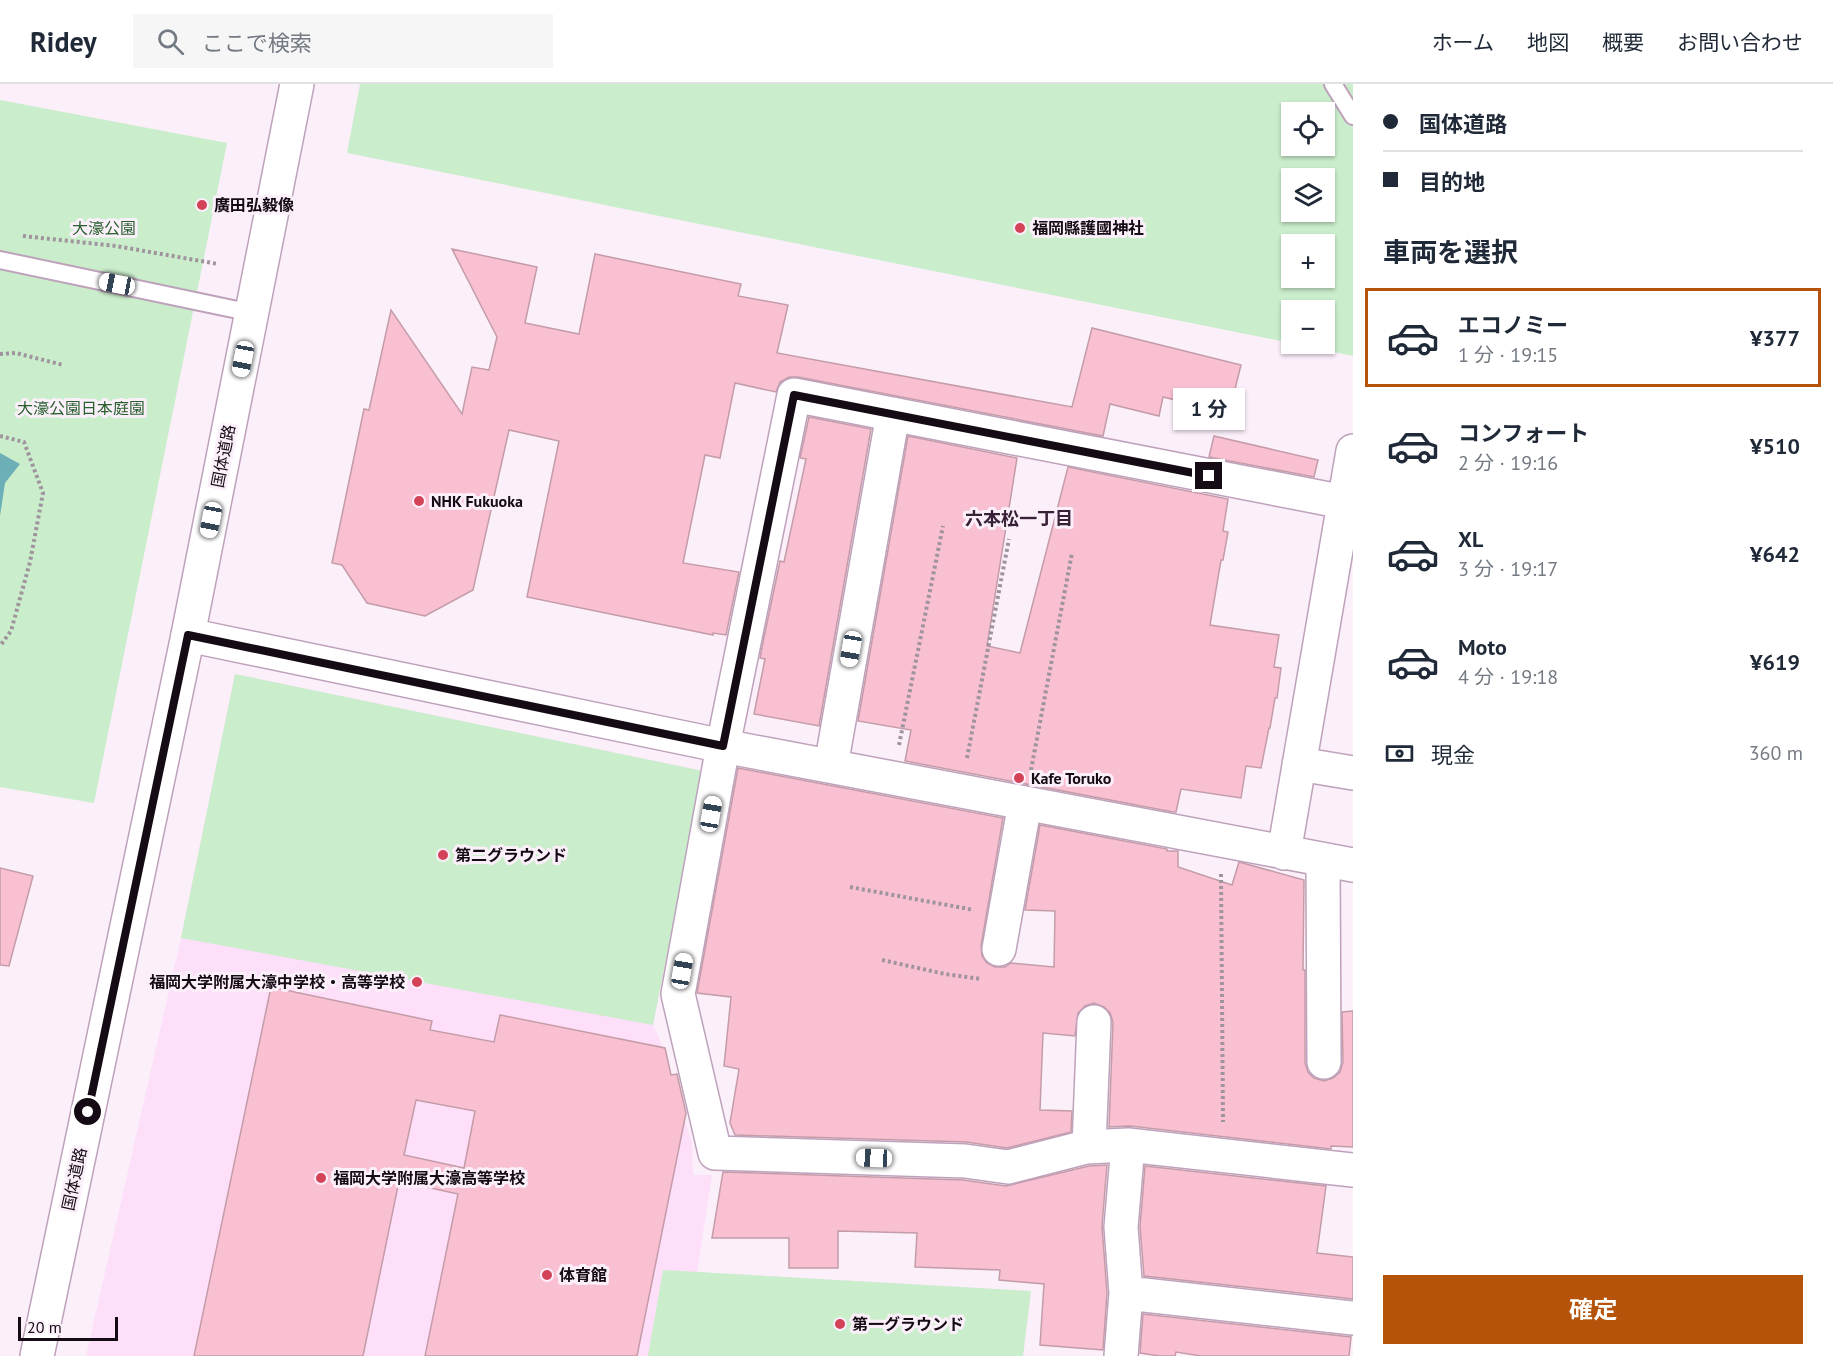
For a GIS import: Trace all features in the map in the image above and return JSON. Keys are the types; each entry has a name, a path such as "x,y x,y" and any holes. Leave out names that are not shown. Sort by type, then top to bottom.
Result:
{"street":[{"name":"国体道路","path":"36,1356 188,635 297,84"},
{"path":"1344,502 794,395 723,746 678,994 715,1153 965,1161 1008,1167 1089,1146 1128,1145 1353,1170"},
{"path":"831,766 893,414"},
{"path":"1284,853 1353,451"},
{"path":"188,635 723,746 1338,863 1324,1062"},
{"path":"1299,764 1353,773"},
{"path":"999,949 1025,803"},
{"path":"1089,1146 1094,1022"},
{"path":"1121,1356 1126,1293 1121,1227 1128,1145"},
{"path":"1126,1293 1353,1317"}],"lane":[{"path":"1333,84 1353,116"},
{"path":"0,260 252,313"}],"path":[{"path":"22,236 116,246 218,264"},
{"path":"0,354 16,353 63,365"},
{"path":"0,436 24,442 43,493 30,562 11,631 0,646"},
{"path":"892,778 943,526"},
{"path":"960,791 1009,539"},
{"path":"1025,803 1072,553"},
{"path":"1221,841 1224,1156"},
{"path":"850,886 1004,916"},
{"path":"882,960 945,974 988,980 999,949"}],"shaded area":[{"name":"福岡大学附属大濠中学校・高等学校","path":"235,674 703,771 653,1025 692,1143 693,1175 712,1175 697,1272 1031,1291 1023,1356 86,1356 181,938"}],"green space":[{"name":"福岡縣護國神社","path":"360,84 1353,84 1353,356 1335,352 1335,300 1281,300 1281,341 347,153"},
{"name":"大濠公園","path":"0,100 227,143 94,803 0,787"},
{"name":"第二グラウンド","path":"235,674 703,771 653,1025 181,938"},
{"name":"第一グラウンド","path":"663,1270 1031,1291 1023,1356 648,1356"}],"water":[{"path":"0,453 20,464 5,483 0,516"}],"building":[{"path":"452,249 537,267 525,323 579,334 595,254 741,284 738,296 788,305 777,353 1072,407 1092,328 1241,365 1229,413 1163,397 1159,416 1110,404 1103,436 798,377 789,377 780,382 776,392 735,383 720,458 705,455 683,563 739,572 726,635 713,633 713,635 527,597 559,441 509,430 473,590 425,616 367,603 342,565 332,563 364,409 369,410 391,310 462,414 472,367 489,370 497,337"},
{"path":"809,417 871,429 819,726 754,714 765,659 760,658 763,642 780,561 784,562 806,459 800,458"},
{"path":"908,436 1017,458 987,646 1020,653 1068,467 1228,499 1223,531 1228,532 1210,625 1279,635 1274,667 1281,668 1277,698 1275,698 1261,768 1246,766 1241,798 1181,789 1176,812 1173,812 905,761 911,730 858,721"},
{"path":"1214,436 1318,460 1314,477 1209,457"},
{"path":"738,768 1003,818 981,946 982,956 987,963 995,967 1005,967 1011,963 1054,967 1055,911 1025,910 1040,825 1167,849 1167,851 1178,851 1178,867 1232,885 1239,862 1304,880 1305,1063 1308,1072 1314,1078 1324,1081 1340,1072 1343,1062 1342,1012 1353,1011 1353,1147 1331,1146 1331,1149 1130,1126 1109,1127 1113,1022 1110,1013 1104,1007 1094,1003 1085,1006 1078,1013 1075,1036 1043,1033 1040,1110 1072,1111 1071,1132 1007,1148 966,1142 735,1135 730,1123 739,1069 724,1066 731,997 697,993"},
{"path":"0,868 33,876 9,966 0,965"},
{"path":"271,987 432,1021 430,1030 494,1042 500,1015 665,1048 671,1075 677,1074 686,1113 637,1356 425,1356 458,1194 399,1181 363,1356 194,1356","holes":["416,1100 475,1111 464,1168 404,1155"]},
{"path":"1107,1165 1102,1226 1107,1293 1103,1350 1040,1345 1044,1284 999,1280 1000,1270 915,1267 917,1233 838,1231 838,1268 789,1268 789,1238 712,1238 723,1172 963,1180 1006,1186 1089,1166"},
{"path":"1145,1166 1326,1186 1317,1253 1353,1257 1353,1299 1144,1276 1140,1227"},
{"path":"1143,1314 1351,1337 1349,1356 1201,1356 1176,1352 1175,1356 1160,1356 1140,1353"}],"place":[{"name":"廣田弘毅像","path":"202,205"},
{"name":"福岡縣護國神社","path":"1020,228"},
{"name":"NHK Fukuoka","path":"419,501"},
{"name":"Kafe Toruko","path":"1019,778"},
{"name":"第二グラウンド","path":"443,855"},
{"name":"福岡大学附属大濠中学校・高等学校","path":"417,982"},
{"name":"福岡大学附属大濠高等学校","path":"321,1178"},
{"name":"体育館","path":"547,1275"},
{"name":"第一グラウンド","path":"840,1324"}],"district":[{"name":"六本松一丁目","path":"1019,518"}],"route":[{"path":"88,1112 188,635 723,746 794,395 1209,476"}],"park label":[{"name":"大濠公園日本庭園","path":"81,408"}]}
